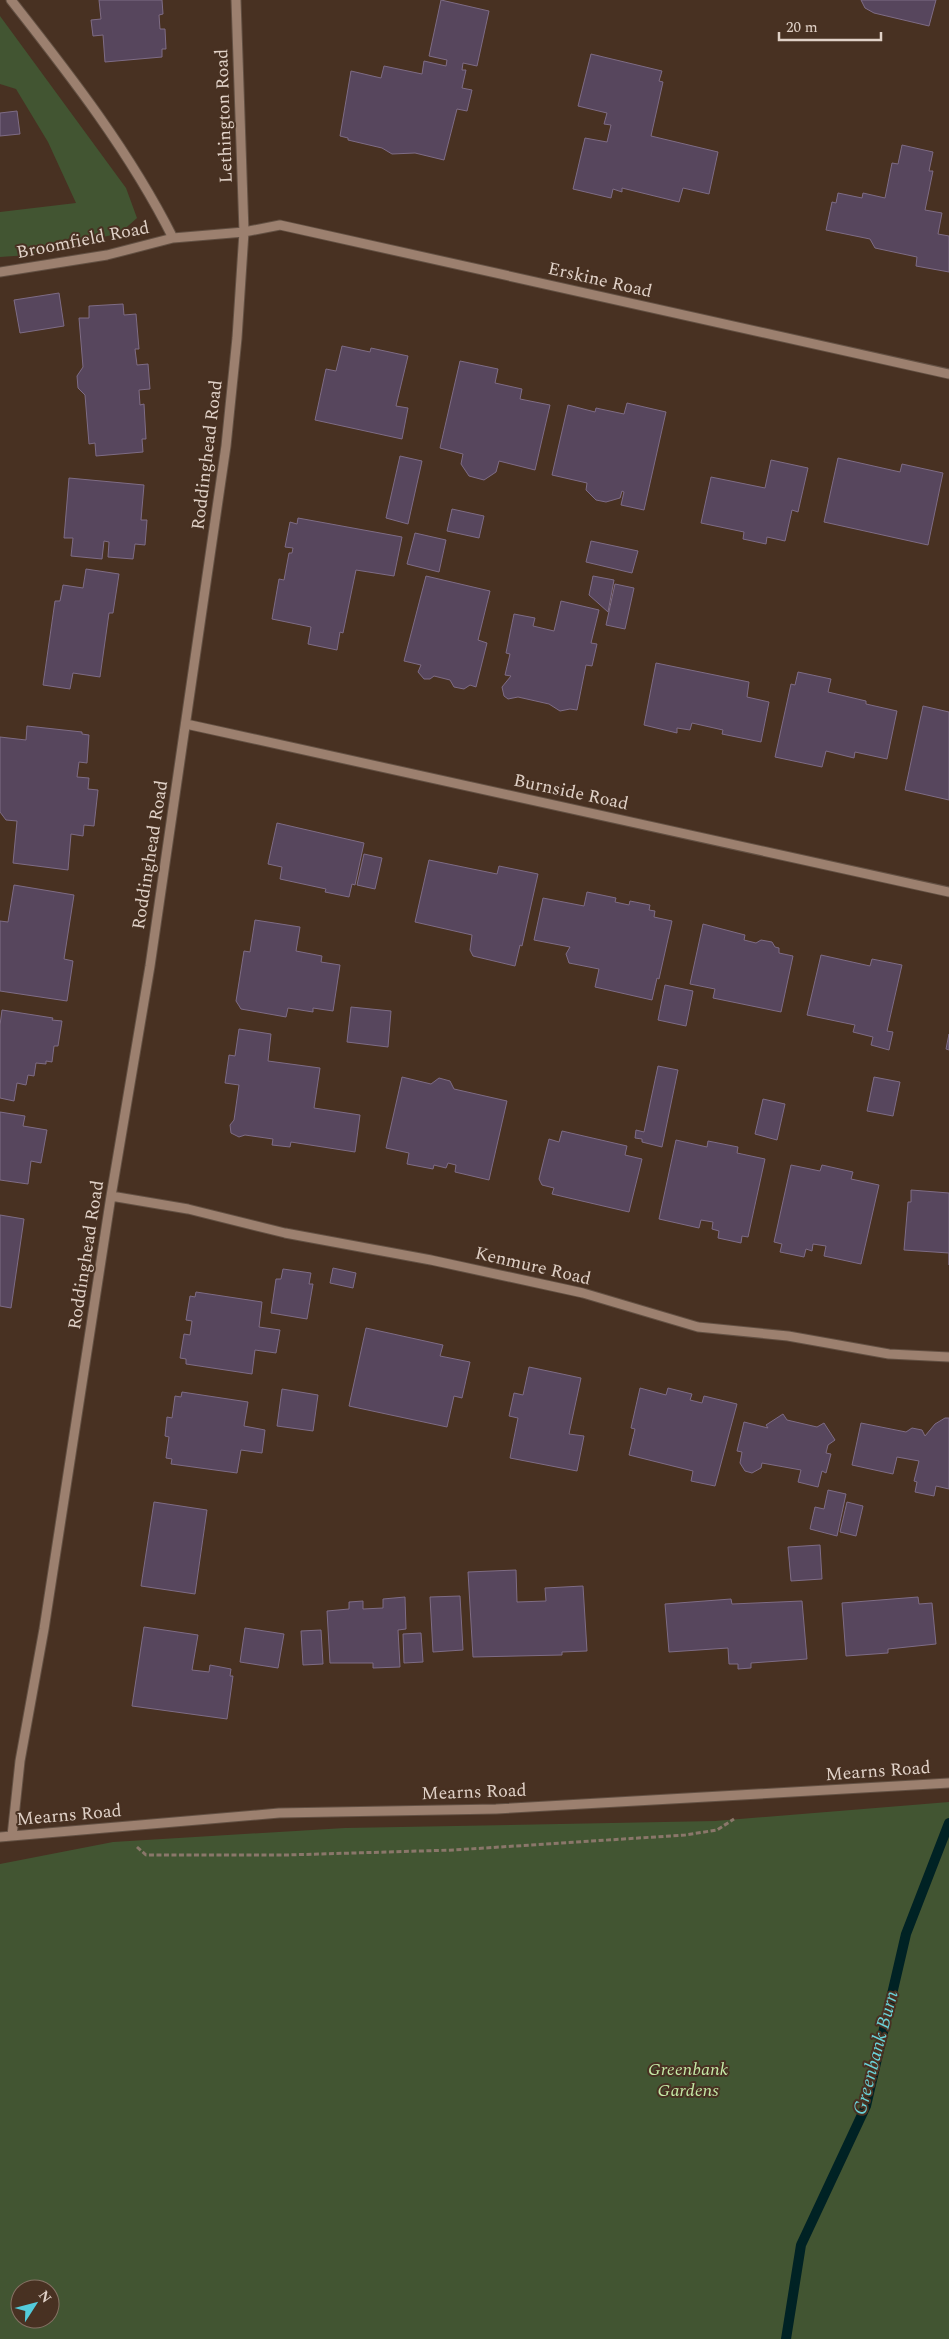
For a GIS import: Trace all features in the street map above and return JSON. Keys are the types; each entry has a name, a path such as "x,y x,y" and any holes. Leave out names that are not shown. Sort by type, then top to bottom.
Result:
{"street":[{"path":"11,0 62,64 152,196 172,238 244,232"},
{"name":"Lethington Road","path":"236,0 244,232"},
{"name":"Erskine Road","path":"244,232 280,225 949,374"},
{"name":"Roddinghead Road","path":"12,1836 20,1761 44,1629 111,1196 150,966 186,724 226,446 237,338 244,232"},
{"name":"Broomfield Road","path":"0,272 108,255 172,238"},
{"name":"Burnside Road","path":"186,724 949,892"},
{"name":"Kenmure Road","path":"111,1196 188,1210 285,1233 431,1260 583,1293 698,1326 788,1336 889,1354 949,1357"},
{"name":"Mearns Road","path":"0,1837 279,1814 496,1809 949,1783"}],"path":[{"path":"114,1828 146,1855 286,1855 454,1850 686,1835 717,1830 742,1814"}],"green space":[{"path":"0,16 126,188 137,218 120,233 28,255 0,257 0,212 76,203 48,142 16,89 0,84"},
{"name":"Greenbank Gardens","path":"949,1802 949,2339 0,2339 0,1864 113,1842 345,1828 715,1821"}],"building":[{"path":"99,0 162,0 163,14 159,15 160,29 165,29 166,49 162,49 162,57 105,62 103,35 93,36 91,20 101,19"},
{"path":"441,0 489,11 477,66 463,63 462,70 466,70 462,88 472,90 467,111 457,109 444,160 415,153 392,154 382,148 348,140 348,138 340,136 351,71 381,78 384,66 422,74 424,61 446,66 447,60 429,56"},
{"path":"861,0 936,0 929,26 874,13 865,8"},
{"path":"591,54 662,71 659,81 663,82 651,136 718,152 709,194 683,188 679,202 622,188 622,192 613,189 611,198 573,189 585,138 607,142 611,125 604,124 607,113 578,106"},
{"path":"17,111 20,134 0,136 0,113"},
{"path":"902,145 933,152 929,171 933,171 925,210 942,213 938,234 949,236 949,272 916,266 917,257 875,248 870,239 826,230 832,202 836,203 838,193 862,198 863,193 885,198 892,163 898,164"},
{"path":"59,293 64,326 20,333 14,300"},
{"path":"123,304 124,315 136,314 139,349 135,349 137,365 148,364 150,389 139,390 140,405 144,404 146,439 142,439 143,452 96,456 95,443 89,444 85,395 78,388 77,376 83,367 79,318 89,318 89,306"},
{"path":"342,346 370,352 371,348 408,356 396,406 408,408 402,439 315,420 326,369 336,371"},
{"path":"460,361 498,369 495,383 522,389 520,399 550,405 535,470 499,461 496,472 484,480 469,476 461,464 463,454 440,448"},
{"path":"627,403 666,412 644,510 621,505 624,492 622,491 620,498 606,502 596,500 586,490 587,483 552,475 568,405 595,412 596,408 624,414"},
{"path":"400,456 422,461 408,524 386,518"},
{"path":"838,458 900,472 902,464 943,473 928,545 824,522"},
{"path":"771,460 808,468 798,512 792,510 785,541 767,537 766,544 743,539 744,532 701,523 711,477 765,488"},
{"path":"69,478 144,485 141,520 147,520 145,545 135,544 133,559 108,557 109,542 104,541 102,559 71,556 73,538 64,538"},
{"path":"452,509 484,516 479,538 447,531"},
{"path":"298,518 402,537 394,576 356,570 343,633 340,632 337,650 308,644 311,627 272,619 279,579 284,580 289,553 292,553 293,548 285,547 290,522 297,524"},
{"path":"415,533 446,540 439,572 407,564"},
{"path":"591,541 638,551 632,573 586,562"},
{"path":"86,569 119,574 113,613 109,613 100,677 73,673 70,689 43,685 55,601 60,601 63,585 83,588"},
{"path":"426,576 490,591 478,640 487,643 476,687 470,685 464,689 454,687 450,680 434,676 430,679 424,679 418,672 421,665 404,661"},
{"path":"593,576 614,580 608,612 589,595"},
{"path":"615,584 634,588 625,629 606,625"},
{"path":"561,601 599,610 591,643 597,644 592,666 586,665 577,710 560,711 549,704 518,697 508,699 504,696 502,687 511,676 505,675 510,654 506,653 514,614 535,618 533,626 554,631"},
{"path":"656,663 749,682 747,697 769,702 761,742 722,734 723,730 692,723 690,730 677,728 677,733 644,725"},
{"path":"798,672 831,679 828,692 897,711 887,759 855,752 854,758 826,751 822,767 775,757 791,684 795,685"},
{"path":"923,706 949,712 949,800 905,790"},
{"path":"27,726 82,732 82,734 89,735 87,763 79,762 77,777 89,778 88,789 98,790 94,826 84,825 83,836 71,834 68,870 13,863 17,821 6,820 0,812 0,737 26,740"},
{"path":"277,823 364,843 355,885 352,884 349,897 325,892 326,889 280,879 282,867 268,864"},
{"path":"364,854 382,858 375,889 357,885"},
{"path":"429,860 497,874 499,866 538,874 522,946 520,945 515,966 473,956 470,950 472,935 415,922"},
{"path":"14,885 74,895 64,959 73,961 67,1001 0,991 0,921 8,922"},
{"path":"587,892 616,898 615,902 629,905 630,901 650,905 649,910 655,911 654,917 672,921 659,979 657,978 652,1000 595,987 599,969 569,963 566,954 570,947 534,940 543,898 584,906"},
{"path":"255,920 300,927 296,951 322,956 321,962 340,965 333,1011 313,1008 313,1012 288,1008 286,1017 241,1009 236,1001 244,951 250,952"},
{"path":"703,924 745,935 744,940 756,943 761,940 772,942 775,947 779,948 779,953 793,956 781,1012 713,998 715,989 690,984"},
{"path":"821,955 870,966 872,959 902,965 887,1031 893,1032 889,1050 871,1045 873,1037 853,1032 855,1025 807,1015"},
{"path":"665,985 693,991 686,1026 658,1020"},
{"path":"351,1007 391,1011 388,1047 347,1042"},
{"path":"2,1010 62,1021 58,1046 54,1046 52,1062 46,1061 46,1064 36,1063 34,1076 28,1075 26,1085 17,1083 14,1101 0,1098 0,1025"},
{"path":"239,1029 271,1034 268,1061 320,1068 314,1108 360,1115 355,1152 291,1142 290,1147 272,1145 273,1139 245,1135 239,1137 231,1133 230,1125 234,1120 239,1085 225,1083 229,1055 235,1056"},
{"path":"949,1034 949,1050 946,1049"},
{"path":"658,1066 678,1070 662,1147 642,1142 642,1139 635,1138 636,1130 644,1132"},
{"path":"402,1077 431,1084 439,1078 450,1081 454,1089 507,1101 489,1180 455,1172 456,1165 448,1163 446,1168 434,1165 433,1169 407,1164 409,1153 386,1148"},
{"path":"874,1077 900,1082 893,1116 867,1111"},
{"path":"763,1099 785,1104 777,1140 755,1134"},
{"path":"0,1112 25,1116 23,1126 47,1130 41,1163 31,1161 28,1184 0,1180"},
{"path":"562,1131 627,1146 625,1155 642,1159 629,1212 552,1194 554,1188 542,1185 539,1179 549,1139 559,1142"},
{"path":"676,1140 707,1147 708,1141 738,1147 737,1153 765,1159 748,1237 742,1236 741,1243 718,1238 719,1231 712,1229 713,1222 701,1220 699,1228 659,1219"},
{"path":"791,1165 820,1171 822,1165 853,1172 851,1179 879,1185 861,1264 824,1256 826,1246 813,1244 812,1251 806,1249 804,1257 780,1252 782,1244 774,1242"},
{"path":"911,1190 949,1193 949,1253 904,1250 908,1202 911,1202"},
{"path":"0,1215 24,1219 11,1308 0,1306"},
{"path":"333,1268 356,1273 353,1288 330,1283"},
{"path":"283,1269 311,1273 309,1284 313,1284 307,1319 271,1313 276,1279 281,1279"},
{"path":"196,1292 262,1302 259,1327 280,1330 276,1353 255,1350 252,1374 186,1364 186,1359 180,1358 184,1334 190,1335 192,1321 186,1320 190,1296 195,1297"},
{"path":"366,1328 443,1345 440,1356 470,1362 462,1398 454,1396 447,1427 349,1406"},
{"path":"529,1367 581,1378 569,1434 584,1436 577,1471 510,1458 518,1418 509,1416 514,1393 523,1395"},
{"path":"640,1388 666,1395 668,1388 692,1394 690,1400 702,1403 704,1396 737,1404 715,1486 691,1481 693,1471 629,1455 635,1429 631,1428"},
{"path":"282,1389 318,1395 313,1431 277,1426"},
{"path":"182,1392 248,1402 244,1426 265,1430 262,1453 241,1450 237,1473 171,1464 172,1459 166,1458 169,1437 165,1436 167,1417 172,1418 175,1396 181,1397"},
{"path":"783,1414 787,1420 817,1427 824,1423 835,1440 828,1445 826,1453 831,1454 826,1473 822,1471 818,1487 798,1482 801,1470 762,1463 761,1468 752,1473 745,1471 740,1463 742,1452 737,1451 744,1422 768,1428 766,1425"},
{"path":"945,1418 949,1418 949,1489 936,1486 934,1496 915,1492 917,1482 914,1481 919,1461 897,1457 893,1474 852,1465 861,1423 906,1432 912,1428 922,1430 925,1436 935,1424"},
{"path":"828,1490 846,1494 837,1536 810,1529 815,1507 824,1509"},
{"path":"154,1502 207,1510 195,1594 141,1586"},
{"path":"847,1502 863,1506 856,1536 840,1532"},
{"path":"820,1545 822,1579 791,1581 788,1547"},
{"path":"516,1570 517,1602 546,1601 545,1588 583,1586 587,1651 562,1652 562,1655 473,1657 468,1572"},
{"path":"460,1596 463,1650 433,1652 430,1597"},
{"path":"405,1597 406,1629 398,1630 400,1667 373,1668 373,1663 330,1663 327,1611 349,1609 349,1602 363,1601 363,1609 383,1608 383,1599"},
{"path":"918,1597 919,1604 932,1603 936,1644 888,1649 888,1653 846,1656 842,1603"},
{"path":"731,1599 732,1604 802,1601 807,1659 751,1663 751,1668 738,1669 738,1664 729,1664 728,1648 669,1652 665,1604"},
{"path":"144,1627 198,1635 192,1670 209,1672 210,1665 231,1669 230,1676 233,1676 227,1719 132,1706"},
{"path":"245,1628 284,1634 278,1668 240,1662"},
{"path":"321,1630 323,1664 303,1665 301,1631"},
{"path":"421,1633 423,1662 404,1663 403,1634"}],"waterway":[{"name":"Greenbank Burn","path":"786,2339 801,2245 866,2106 906,1934 949,1823"}]}
